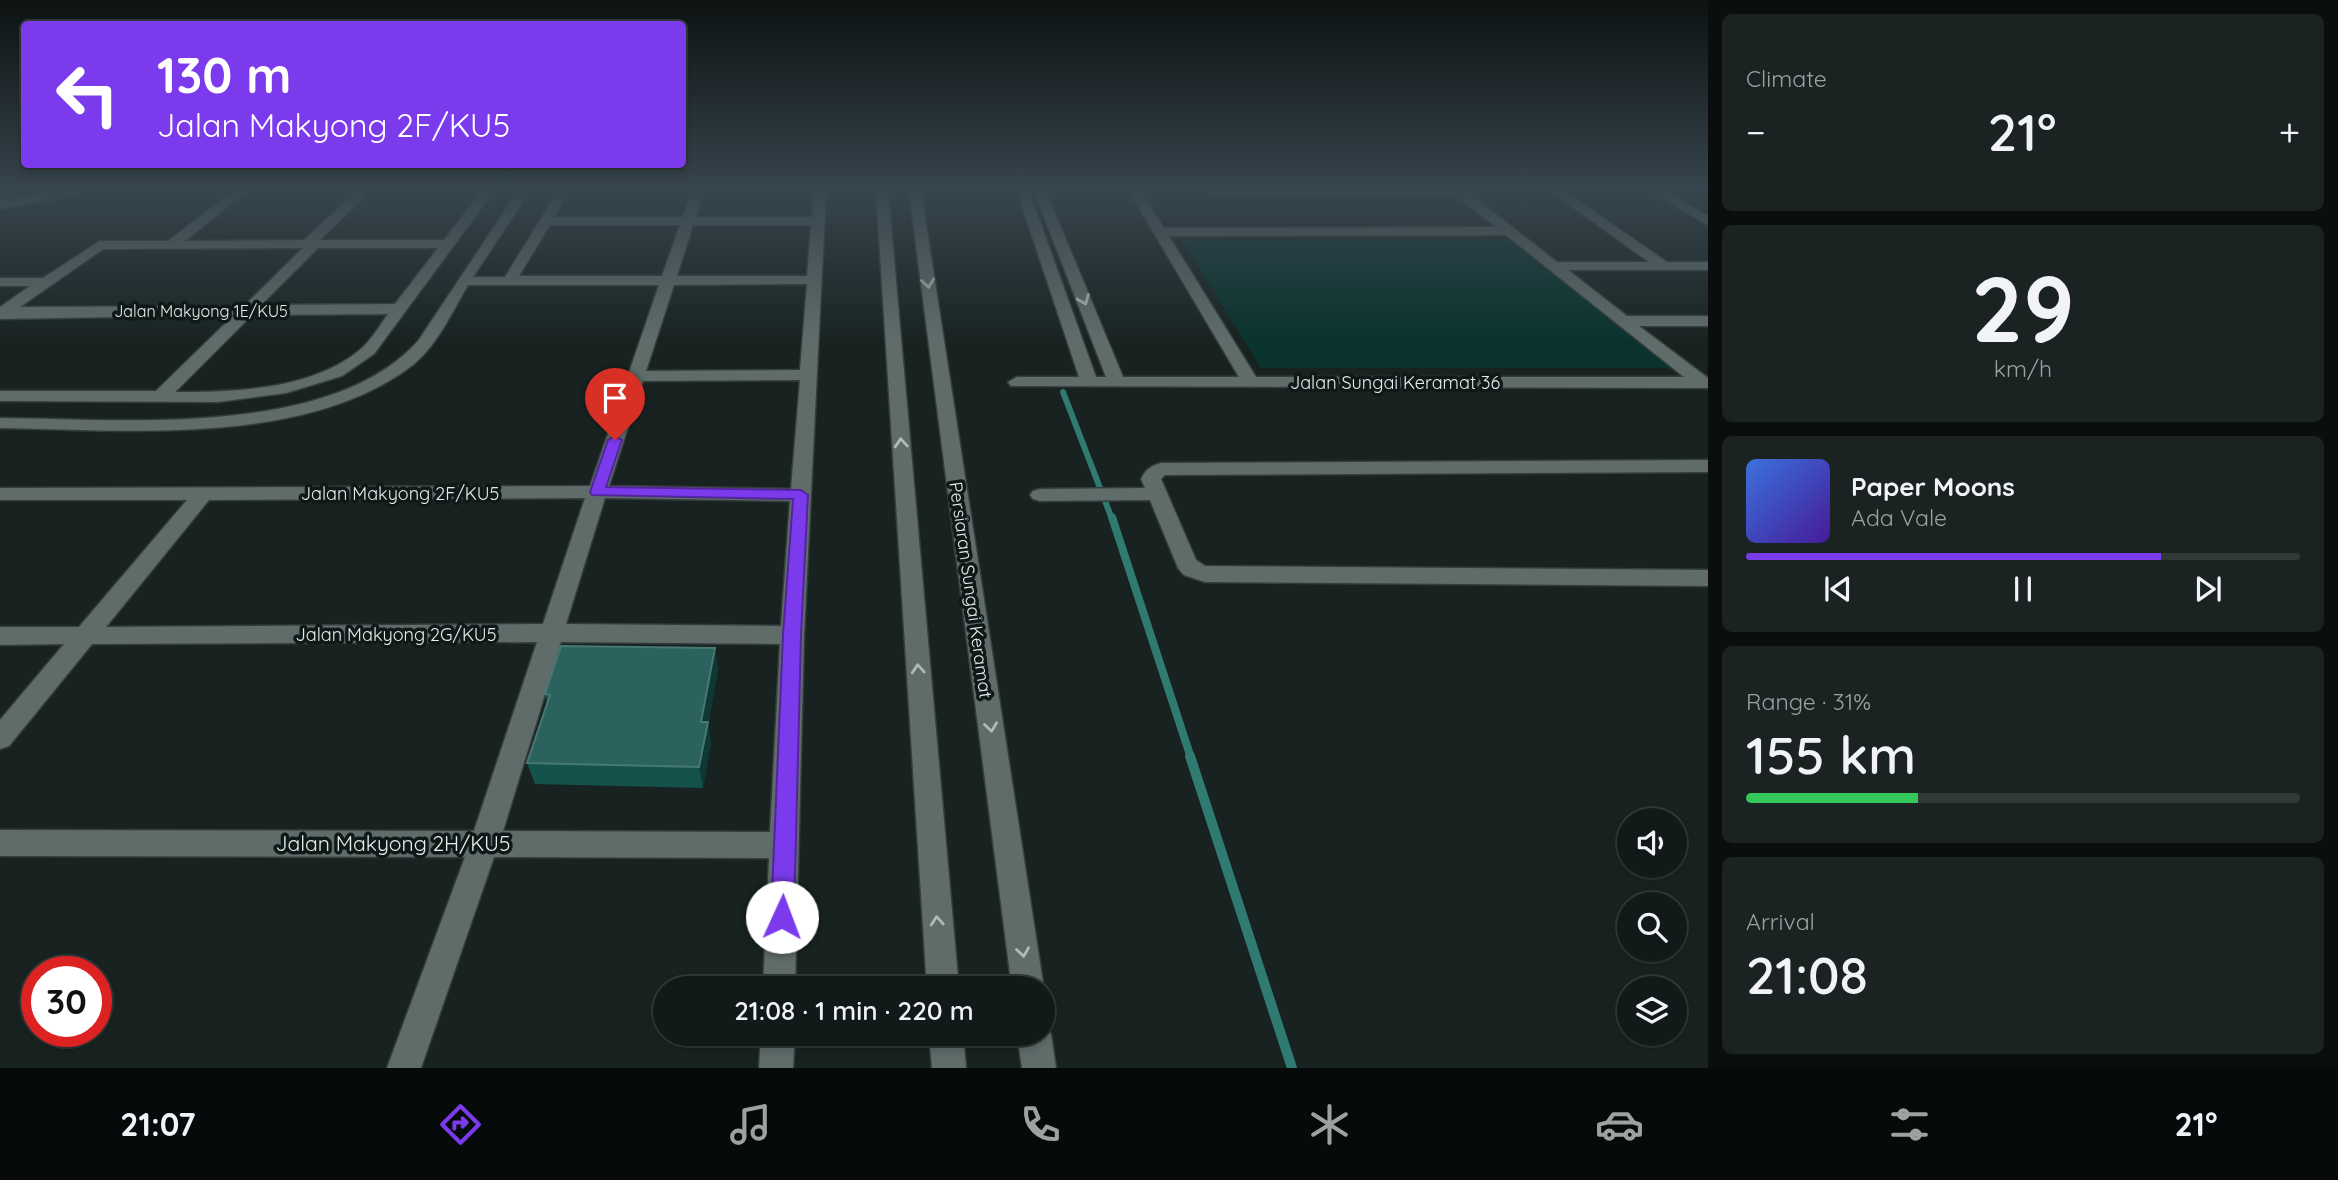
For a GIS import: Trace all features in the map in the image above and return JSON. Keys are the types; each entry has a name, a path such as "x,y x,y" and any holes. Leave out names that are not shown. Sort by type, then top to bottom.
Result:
{"street":[{"path":"171,245 176,241"},
{"path":"160,397 315,241"},
{"path":"0,396 218,397 272,390 336,372 368,351 450,241"},
{"path":"0,423 207,423 263,418 320,404 371,384 408,360 430,335 490,241"},
{"path":"509,281 534,241"},
{"path":"404,1068 485,843 550,633 681,241"},
{"path":"780,976 792,635 817,241"},
{"path":"886,241 942,976"},
{"name":"Persiaran Sungai Keramat","path":"922,241 1026,976"},
{"path":"1040,241 1089,382"},
{"path":"1060,241 1117,382"},
{"path":"1165,241 1251,382"},
{"path":"1521,241 1705,385"},
{"path":"1628,241 1664,266"},
{"path":"2,313 100,245 448,244"},
{"path":"1553,266 1708,266"},
{"path":"463,281 814,281"},
{"path":"0,282 46,282"},
{"name":"Jalan Makyong 1E/KU5","path":"2,313 399,309"},
{"path":"1624,321 1708,321"},
{"path":"636,376 808,375"},
{"name":"Jalan Sungai Keramat 36","path":"1017,382 1705,385"},
{"path":"1708,466 1160,469 1153,473 1151,479 1186,563 1192,570 1205,575 1708,578"},
{"name":"Jalan Makyong 2F/KU5","path":"0,494 597,492 801,495"},
{"path":"0,737 202,494"},
{"path":"1040,495 1157,494"},
{"name":"Jalan Makyong 2G/KU5","path":"0,636 550,633 792,635"},
{"name":"Jalan Makyong 2H/KU5","path":"0,843 785,845"},
{"path":"776,1068 777,1046"},
{"path":"947,1046 948,1068"},
{"path":"1036,1046 1039,1068"}],"green space":[{"path":"1183,241 1513,241 1671,368 1261,368"}],"building":[{"path":"561,646 715,648 701,722 708,722 699,767 527,763 550,695 545,694"}],"waterway":[{"path":"1063,392 1112,519"},
{"path":"1112,517 1191,758"},
{"path":"1190,756 1292,1068"}],"route":[{"path":"615,440 597,492 801,495 792,635 782,917"}]}
